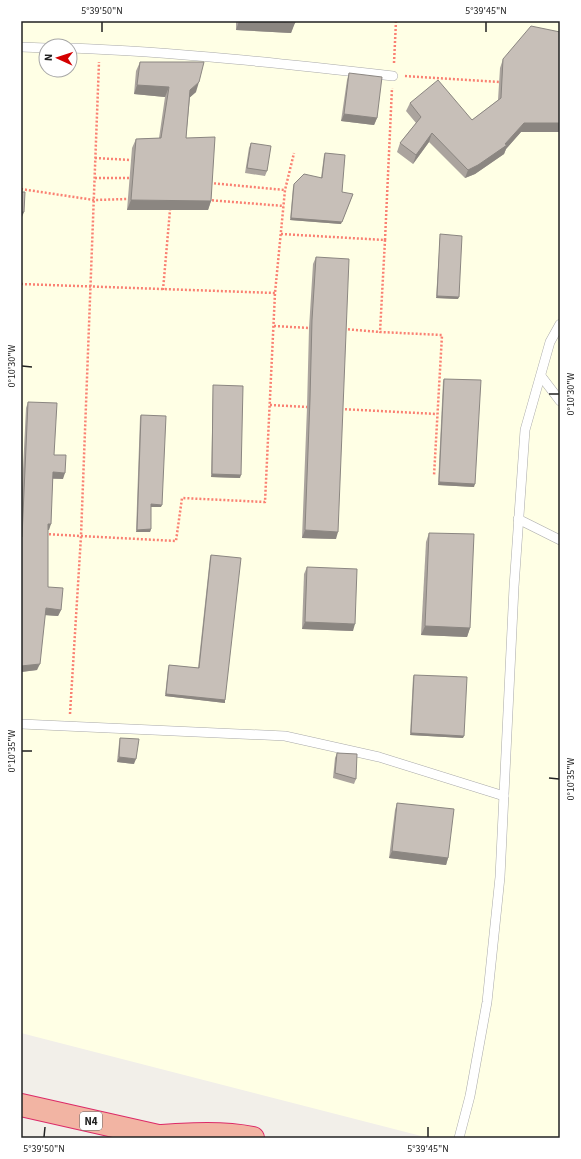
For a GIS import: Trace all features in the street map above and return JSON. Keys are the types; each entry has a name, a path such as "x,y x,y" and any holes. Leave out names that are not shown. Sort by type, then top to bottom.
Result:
{"highway":[{"name":"N4","path":"21,1105 164,1137"},
{"path":"164,1137 201,1134 237,1135 253,1138"}],"lane":[{"path":"21,47 38,48"},
{"path":"78,48 231,58 393,76"},
{"path":"459,1138 470,1096 487,1002 500,877 514,586 525,430 550,342 560,324"},
{"path":"540,376 560,401"},
{"path":"518,519 560,540"},
{"path":"21,724 285,736 379,757 504,796"}],"path":[{"path":"380,332 396,21"},
{"path":"69,726 81,536 100,49"},
{"path":"393,76 499,82"},
{"path":"43,534 176,541 182,498 265,502 275,293 285,190 294,153"},
{"path":"95,158 131,160"},
{"path":"95,178 130,178"},
{"path":"210,183 285,190"},
{"path":"21,189 94,200 128,199"},
{"path":"208,200 284,206"},
{"path":"163,290 170,210"},
{"path":"281,234 385,240"},
{"path":"21,284 275,293"},
{"path":"274,326 309,328"},
{"path":"344,329 442,334 434,476"},
{"path":"270,405 307,407"},
{"path":"341,409 437,414"}],"shaded area":[{"path":"21,21 560,21 560,1138 429,1138 21,1033"}],"building":[{"path":"254,21 295,21 295,23"},
{"path":"531,26 560,32 560,123 524,123 505,144 507,145 468,170 432,133 416,155 400,143 421,117 410,103 438,80 472,120 501,98 503,59"},
{"path":"140,62 204,62 199,82 190,90 186,138 215,137 211,201 131,200 136,139 161,138 169,87 137,85"},
{"path":"349,73 382,77 377,118 344,114"},
{"path":"251,143 271,146 267,171 247,168"},
{"path":"325,153 345,155 342,192 353,194 342,222 291,218 294,184 304,174 322,178"},
{"path":"21,192 25,192 24,212 21,212"},
{"path":"440,234 462,236 459,297 437,296"},
{"path":"316,257 349,259 338,532 305,530 312,320"},
{"path":"444,379 481,380 475,484 439,482"},
{"path":"213,385 243,386 241,475 212,474"},
{"path":"28,402 57,403 54,455 66,455 65,473 53,472 51,524 48,524 48,587 63,588 61,610 46,608 40,664 21,666 21,537"},
{"path":"141,415 166,416 162,505 151,504 151,529 137,530"},
{"path":"429,533 474,534 470,628 425,626"},
{"path":"211,555 241,558 225,700 166,694 169,665 199,668"},
{"path":"307,567 357,569 355,624 305,622"},
{"path":"414,675 467,677 464,736 411,733"},
{"path":"120,738 139,739 136,759 119,757"},
{"path":"337,753 357,754 356,779 335,773"},
{"path":"397,803 454,809 448,858 392,851"}]}
